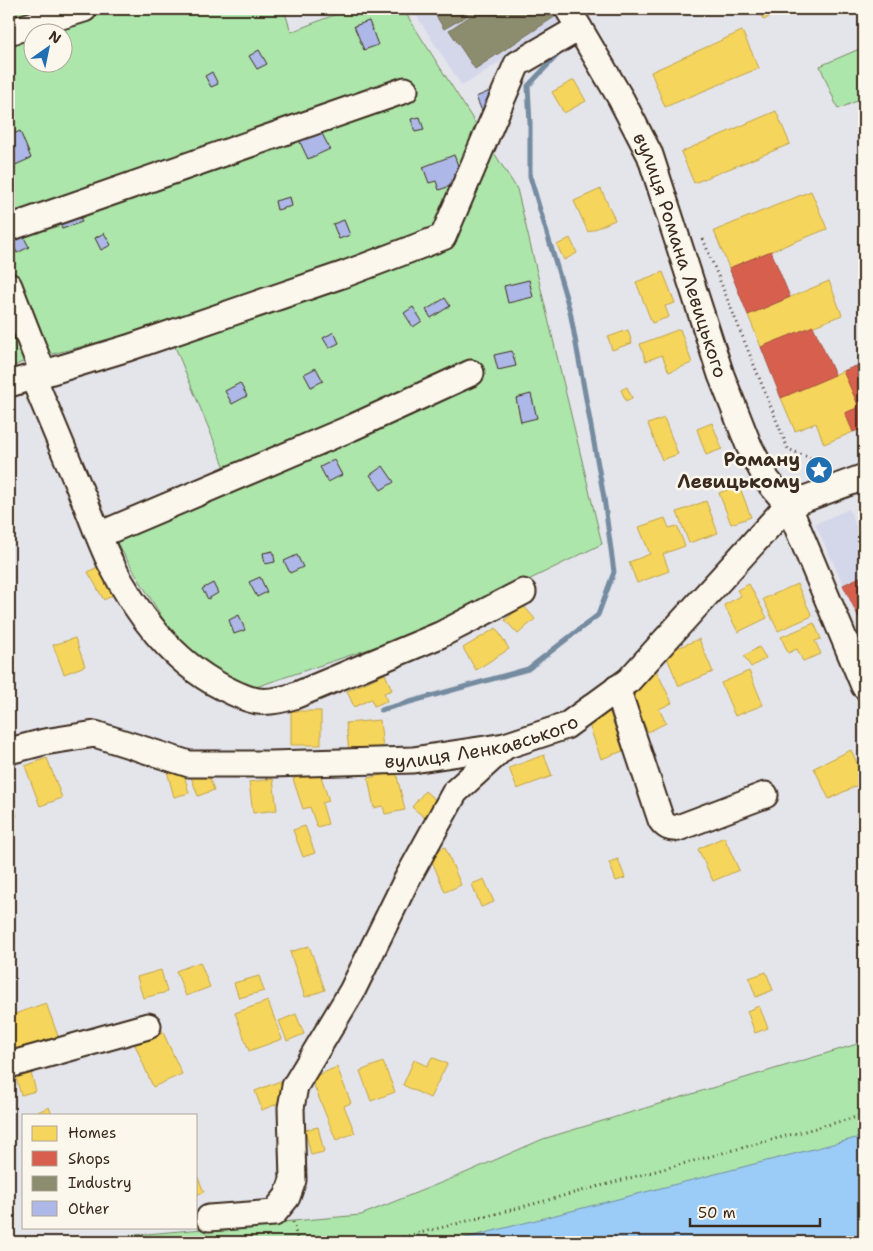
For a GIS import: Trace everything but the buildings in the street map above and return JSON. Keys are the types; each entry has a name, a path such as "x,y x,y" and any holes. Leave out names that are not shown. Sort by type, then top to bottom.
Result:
{"street":[{"path":"9,32 84,9"},
{"path":"9,384 128,348 346,274 443,237 517,64 573,18"},
{"name":"вулиця Романа Левицького","path":"573,18 621,98 650,155 720,375 749,446 767,480 788,505 864,686"},
{"path":"9,228 405,90"},
{"path":"9,286 38,375 110,562 143,616 157,634 192,668 212,682 234,694 258,702 279,701 335,680 440,635 523,592"},
{"path":"99,535 351,428 471,373"},
{"name":"вулиця Ленкавського","path":"9,751 44,742 95,734 189,764 413,760 504,746 566,726 629,680 788,505 864,477"},
{"path":"617,688 661,820 665,826 672,829 678,828 765,795"},
{"path":"209,1218 274,1213 287,1197 293,1180 291,1108 295,1086 352,991 406,881 455,792 504,746"},
{"path":"9,1065 148,1026"}],"path":[{"path":"703,238 788,449 833,468"},
{"path":"384,1242 525,1206 864,1114"}],"shaded area":[{"path":"412,9 561,9 567,19 462,86"},
{"path":"849,509 864,546 864,628 815,524"}],"green space":[{"path":"9,9 284,9 291,32 349,9 403,9 517,189 602,544 428,629 253,688 210,667 172,634 111,533 226,470 166,325 25,361 9,368"},
{"path":"864,47 864,98 838,109 820,66"},
{"path":"864,1042 864,1242 56,1242 361,1215 543,1139"}],"water":[{"path":"864,1136 864,1242 450,1242"}],"waterway":[{"path":"381,710 528,669 598,615 614,572 604,498 570,311 530,176 528,86 562,50"}],"place":[{"name":"Роману Левицькому","path":"819,470"}]}
